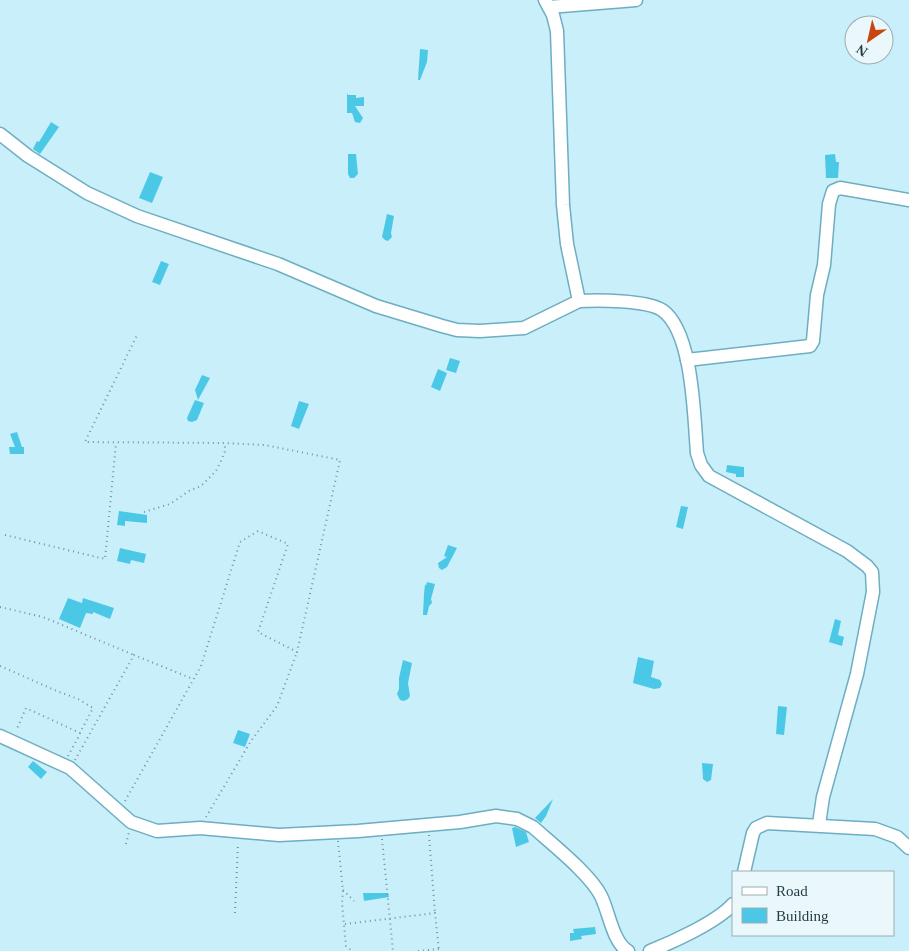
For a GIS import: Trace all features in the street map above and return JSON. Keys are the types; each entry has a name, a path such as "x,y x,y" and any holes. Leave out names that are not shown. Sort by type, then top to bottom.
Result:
{"street":[{"path":"579,302 567,244 563,205 557,31 547,4 636,0"},
{"path":"0,134 28,156 88,193 137,216 278,264 376,306 442,326 458,330 480,331 524,328 579,302 609,301 653,306 663,311 674,324 688,360 697,453 701,465 709,476 847,551 872,572 873,592 861,657 823,797 818,824"},
{"path":"688,360 810,346 813,341 817,295 824,265 829,204 833,191 840,188 909,200"},
{"path":"6,737 65,766 131,822 157,831 200,828 279,835 460,822 496,816 508,817 534,827 590,881 601,895 620,944 628,951"},
{"path":"744,871 753,833 762,824 773,822 818,824 883,831 897,836 909,848"},
{"path":"650,951 709,921 732,905"}],"path":[{"path":"138,333 85,442 225,442 265,445 340,460 297,652 278,706 251,741 200,828"},
{"path":"144,512 170,504 189,491 201,486 216,471 225,451 225,442"},
{"path":"5,535 105,559 116,443"},
{"path":"119,812 201,666 240,542 258,531 288,544 258,632 297,652"},
{"path":"0,607 43,617 194,679"},
{"path":"65,766 134,655"},
{"path":"0,666 78,699 93,708 65,762 65,766"},
{"path":"6,737 26,708 80,733"},
{"path":"418,951 439,950 428,824"},
{"path":"382,828 393,951"},
{"path":"235,913 239,831"},
{"path":"337,832 346,946 352,951"},
{"path":"343,890 354,901"},
{"path":"345,924 435,912"}],"building":[{"path":"420,49 428,50 427,62 420,80 418,80"},
{"path":"347,93 348,95 356,95 356,98 364,97 364,106 355,106 363,118 360,123 355,122 352,113 347,113"},
{"path":"51,122 59,127 40,154 33,149"},
{"path":"348,154 356,154 358,174 354,178 350,178 348,174"},
{"path":"835,154 836,162 839,162 838,178 826,178 825,155"},
{"path":"150,172 163,177 152,203 139,198"},
{"path":"387,214 394,216 392,237 388,241 382,237"},
{"path":"161,261 169,264 160,285 152,282"},
{"path":"450,358 460,361 456,373 446,370"},
{"path":"438,369 447,373 440,391 431,387"},
{"path":"202,375 210,378 198,400 195,390"},
{"path":"195,400 204,403 197,420 192,422 188,421 187,418"},
{"path":"299,401 309,404 299,429 291,426"},
{"path":"17,432 22,447 24,447 24,454 10,454 9,447 15,447 10,434"},
{"path":"727,465 744,467 744,477 736,477 736,474 726,472"},
{"path":"681,506 688,507 683,529 676,527"},
{"path":"119,511 147,515 147,523 125,521 125,526 117,525"},
{"path":"448,545 457,548 447,567 442,570 439,568 438,563 447,557 444,556"},
{"path":"120,548 146,554 144,563 131,560 130,564 117,561"},
{"path":"427,582 435,584 431,599 432,603 429,606 427,615 423,615 425,584 426,586"},
{"path":"68,598 82,603 83,598 114,608 110,619 93,612 93,614 86,613 80,628 59,619"},
{"path":"835,619 841,621 838,635 844,637 842,646 829,642"},
{"path":"638,657 654,661 651,677 660,680 662,684 660,688 654,689 633,683"},
{"path":"403,660 412,663 408,683 410,696 404,701 400,700 397,694"},
{"path":"778,706 787,707 784,735 776,734"},
{"path":"238,730 250,734 245,747 233,743"},
{"path":"33,761 47,772 41,779 28,767"},
{"path":"702,763 713,764 711,780 707,782 703,779"},
{"path":"553,799 546,816 541,823 535,818"},
{"path":"515,827 526,832 529,842 516,847 512,828"},
{"path":"363,893 388,893 389,897 364,901"},
{"path":"595,927 596,934 581,936 582,939 570,941 570,933 574,933 573,929"}]}
